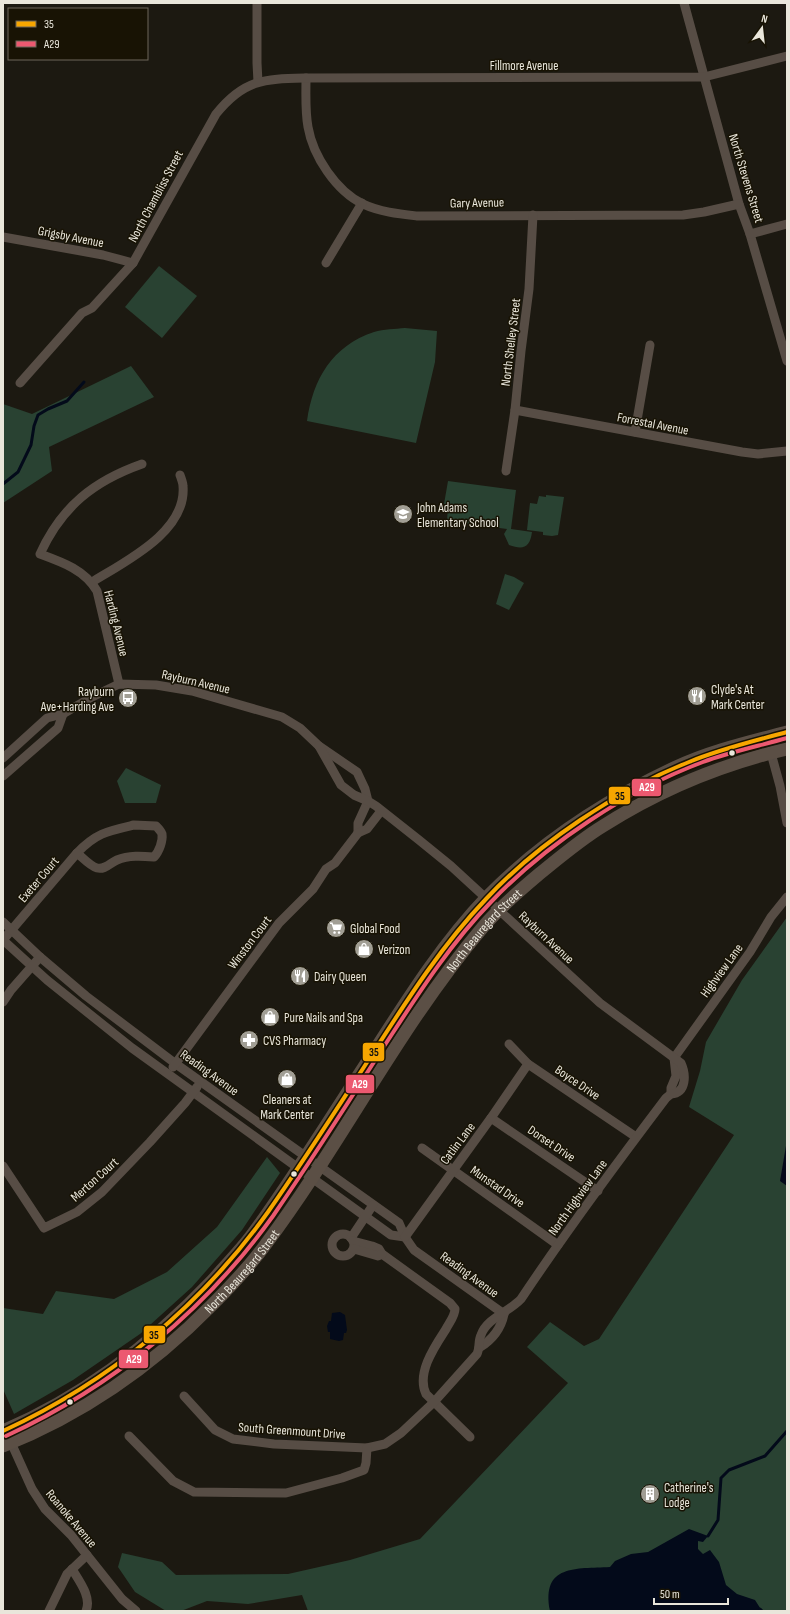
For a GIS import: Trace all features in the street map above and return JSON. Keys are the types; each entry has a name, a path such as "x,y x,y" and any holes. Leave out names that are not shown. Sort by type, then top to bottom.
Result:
{"main road":[{"name":"North Beauregard Street","path":"4,1430 82,1390 121,1363 178,1315 236,1255 252,1236 442,951 486,898 511,874 556,838 594,812 675,767 708,754 787,732"},
{"name":"North Beauregard Street","path":"7,1445 108,1393 151,1362 195,1323 246,1270 266,1245 319,1166 421,1007 484,925 499,910 547,868 601,827 614,819 694,779 745,760 787,749"}],"street":[{"path":"257,3 258,82"},
{"name":"North Stevens Street","path":"684,3 739,204 750,234 787,361"},
{"name":"Fillmore Avenue","path":"258,82 277,79 306,78 704,77 787,56"},
{"name":"Gary Avenue","path":"306,78 307,126 318,156 332,177 342,188 362,203 393,213 417,216 682,215 704,212 739,204"},
{"name":"North Chambliss Street","path":"20,383 82,313 92,308 133,263 216,114 232,96 258,82"},
{"path":"326,262 362,203"},
{"name":"North Shelley Street","path":"506,471 515,410 520,351 529,289 533,215"},
{"path":"750,234 787,224"},
{"name":"Grigsby Avenue","path":"3,237 96,254 133,263"},
{"path":"635,432 650,345"},
{"name":"Forrestal Avenue","path":"515,410 742,452 758,454 787,450"},
{"name":"Harding Avenue","path":"119,684 97,591 92,582 70,566 40,554 57,524 71,506 82,496 106,479 142,464"},
{"path":"92,582 161,536 172,523 182,498 183,486 180,475"},
{"name":"Rayburn Avenue","path":"3,758 47,718 63,714 90,698 119,684 176,687 282,717 300,728 319,746 357,772 365,789 368,801"},
{"path":"3,776 58,728 63,714"},
{"name":"Rayburn Avenue","path":"319,746 341,785 354,795 368,801 381,810 451,866 600,1003 674,1058"},
{"path":"770,753 780,786 787,823"},
{"name":"Winston Court","path":"358,833 358,823 368,801"},
{"name":"Winston Court","path":"169,1074 279,922 313,889 326,869 335,864 358,833 367,829 381,810"},
{"name":"Exeter Court","path":"3,940 77,853 93,839 107,831 144,825 156,826 162,833 158,853 154,857 132,856 118,859 104,868 97,868 90,865 77,853"},
{"name":"Highview Lane","path":"674,1058 750,952 771,916 787,897"},
{"name":"Reading Avenue","path":"3,922 40,957 86,996 176,1064 399,1223 414,1250 504,1314"},
{"name":"Reading Avenue","path":"3,940 31,967 93,1018 169,1074 391,1235 405,1236"},
{"path":"3,1002 40,957"},
{"name":"Boyce Drive","path":"509,1044 528,1064 636,1137"},
{"name":"North Highview Lane","path":"367,1448 377,1447 392,1440 434,1402 477,1354 479,1348 489,1341 502,1324 504,1314 521,1299 636,1137 671,1094 671,1088 676,1076 674,1058"},
{"name":"Catlin Lane","path":"405,1236 452,1170 492,1118 528,1064"},
{"name":"Merton Court","path":"3,1166 44,1228 77,1212 102,1192 125,1170 194,1092 201,1081"},
{"name":"Dorset Drive","path":"492,1118 598,1191"},
{"name":"Munstad Drive","path":"422,1148 558,1245"},
{"path":"373,1205 365,1217 353,1243 378,1256 382,1254 450,1303 456,1309 425,1367 423,1388 426,1394 470,1436"},
{"name":"South Greenmount Drive","path":"184,1396 215,1430 233,1439 274,1444 367,1448"},
{"name":"Roanoke Avenue","path":"4,1430 7,1445 45,1509 71,1535 122,1599 136,1611"},
{"path":"129,1436 173,1481 194,1492 286,1493 342,1478 364,1470 367,1448"},
{"path":"49,1611 67,1574 87,1555"},
{"path":"72,1569 86,1593 88,1605 86,1611"}],"green space":[{"path":"159,266 197,296 162,338 125,307"},
{"path":"405,328 437,331 435,362 416,443 307,421 314,391 327,366 336,355 359,338 374,332"},
{"path":"131,366 154,397 49,447 52,471 3,503 3,404 32,414"},
{"path":"448,481 516,490 511,529 532,532 528,544 522,547 509,545 504,534 507,529 447,521 448,506 444,504"},
{"path":"546,495 564,497 558,535 543,535 543,532 527,530 530,503 537,504 539,496 546,497"},
{"path":"505,574 524,583 509,610 496,604"},
{"path":"126,768 161,785 156,803 125,803 117,781"},
{"path":"787,917 787,1611 308,1611 302,1595 248,1604 207,1601 181,1611 166,1611 135,1592 118,1567 122,1553 162,1562 176,1575 288,1574 350,1560 420,1539 568,1383 527,1347 550,1322 584,1346 599,1339 734,1135 689,1107 700,1071 706,1042 742,980"},
{"path":"267,1157 280,1173 242,1230 192,1287 140,1334 73,1380 14,1414 3,1389 3,1308 43,1314 56,1291 114,1299 167,1272 217,1227"}],"water":[{"path":"787,1140 787,1186 780,1181"},
{"path":"340,1312 345,1315 347,1330 346,1333 344,1333 343,1340 339,1341 330,1339 330,1332 328,1332 327,1326 329,1321 331,1321 332,1313"},
{"path":"689,1529 708,1536 703,1542 698,1541 698,1549 703,1554 710,1550 719,1562 726,1585 737,1594 755,1600 762,1611 550,1611 549,1596 551,1585 556,1577 564,1572 574,1569 610,1567 615,1561 631,1554 648,1552"}],"waterway":[{"path":"3,484 18,472 31,445 34,426 38,415 67,401 84,382"},
{"path":"708,1536 718,1520 721,1478 729,1470 765,1456 787,1431"}],"transit line":[{"name":"35","path":"3,1431 80,1389 116,1365 150,1339 213,1279 241,1247 268,1212 427,972 470,916 507,878 554,838 580,820 635,787 701,757 787,732"},
{"name":"A29","path":"6,1436 83,1394 119,1370 153,1344 186,1315 217,1284 246,1251 273,1216 328,1134 406,1012 446,955 475,919 513,880 562,840 617,803 675,774 713,758 787,738"}],"place":[{"name":"John Adams Elementary School","path":"403,514"},
{"name":"Clyde's At Mark Center","path":"697,696"},
{"name":"Rayburn Ave+Harding Ave","path":"128,698"},
{"name":"Global Food","path":"336,928"},
{"name":"Verizon","path":"364,949"},
{"name":"Dairy Queen","path":"300,976"},
{"name":"Pure Nails and Spa","path":"270,1017"},
{"name":"CVS Pharmacy","path":"249,1040"},
{"name":"Cleaners at Mark Center","path":"287,1079"},
{"name":"Catherine's Lodge","path":"650,1494"}]}
